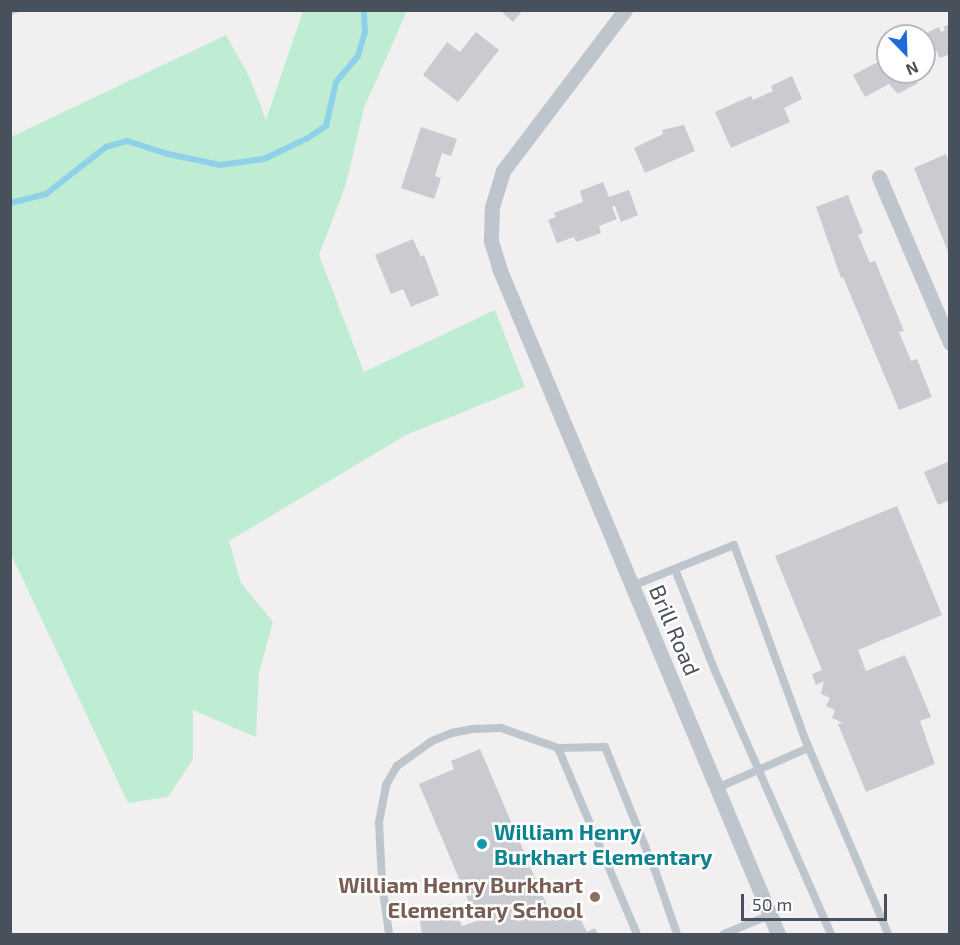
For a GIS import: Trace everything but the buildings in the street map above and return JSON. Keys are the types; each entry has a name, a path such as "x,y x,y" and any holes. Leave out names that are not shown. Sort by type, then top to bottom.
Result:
{"street":[{"name":"Brill Road","path":"625,10 513,156 499,179 490,224 496,259 778,934"},
{"path":"879,177 950,343"}],"lane":[{"path":"632,586 734,545 808,748 888,934"},
{"path":"675,568 758,770 831,934"},
{"path":"389,934 382,883 379,822 386,785 398,766 432,741 452,733 472,729 501,728 558,748 605,747 656,873 677,934"},
{"path":"558,748 637,934"},
{"path":"717,788 808,748"},
{"path":"724,934 770,915"}],"green space":[{"path":"303,11 407,11 364,108 346,184 319,255 364,372 495,310 525,387 406,435 229,541 241,583 273,622 259,673 256,737 193,710 193,759 168,797 128,803 11,554 11,137 226,35 250,78 266,120"}],"waterway":[{"path":"10,203 46,194 106,147 127,141 168,154 220,165 264,159 308,138 326,126 336,82 358,56 365,32 364,10"}],"place":[{"name":"William Henry Burkhart Elementary","path":"482,844"},
{"name":"William Henry Burkhart Elementary School","path":"595,897"}]}
